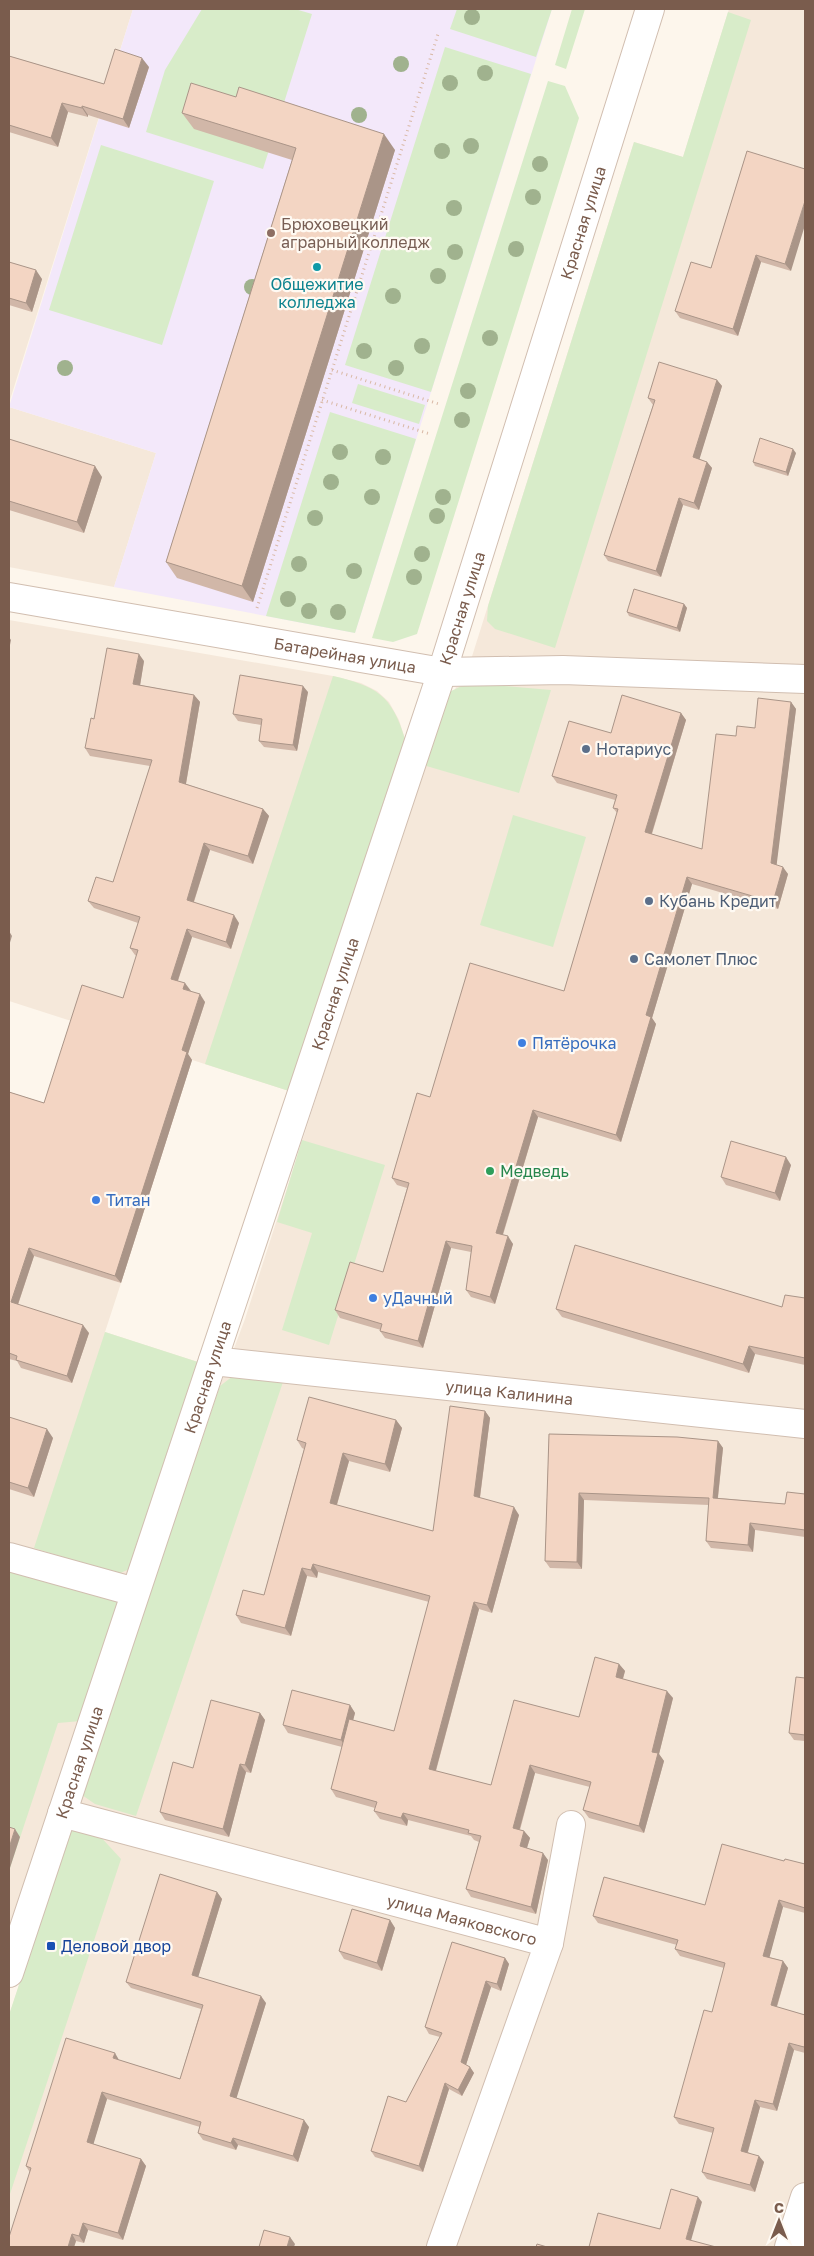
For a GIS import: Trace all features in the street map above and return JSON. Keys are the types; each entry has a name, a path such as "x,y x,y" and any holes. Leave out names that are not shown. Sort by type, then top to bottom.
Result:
{"street":[{"name":"Красная улица","path":"9,1973 442,672 650,9"},
{"name":"Батарейная улица","path":"9,597 442,672 563,670 805,679"},
{"name":"улица Калинина","path":"213,1360 805,1424"},
{"path":"9,1557 135,1592"},
{"name":"улица Маяковского","path":"62,1813 549,1943 441,2247"},
{"path":"549,1943 571,1825"},
{"path":"789,2247 805,2197"}],"path":[{"path":"256,612 438,34"},
{"path":"332,370 440,404"},
{"path":"322,400 430,434"}],"shaded area":[{"path":"9,9 133,9 9,403"},
{"name":"Брюховецкий аграрный колледж","path":"133,9 552,9 355,633 114,587 156,453 9,407"},
{"path":"729,9 805,9 805,2247 9,2247 9,2015 220,1386 245,1319 423,765 456,687 463,685 634,142 683,157"},
{"path":"9,407 156,453 114,587 9,567"},
{"path":"9,620 333,676 361,683 377,691 389,702 399,720 405,739 289,1091 9,1001 9,946 12,936 9,935"},
{"path":"9,1248 121,1283 105,1332 201,1363 9,1933"}],"green space":[{"path":"202,9 295,9 312,14 263,169 146,132 165,70"},
{"path":"457,9 552,9 536,57 450,29"},
{"path":"572,9 585,9 566,69 555,65"},
{"path":"728,12 751,20 555,648 495,629 487,621 488,606 634,142 683,157"},
{"path":"445,47 531,74 431,392 345,365"},
{"path":"548,81 565,86 579,118 417,634 393,642 372,638"},
{"path":"101,145 214,181 162,345 49,310"},
{"path":"358,384 425,405 419,424 352,403"},
{"path":"330,412 416,439 355,633 266,616"},
{"path":"333,676 361,684 388,702 400,724 405,739 289,1091 205,1064"},
{"path":"468,683 551,690 519,793 423,765 447,693"},
{"path":"513,815 586,837 553,947 480,925"},
{"path":"302,1140 385,1165 329,1345 282,1330 312,1233 277,1222"},
{"path":"105,1332 201,1363 132,1568 118,1574 34,1548"},
{"path":"233,1376 283,1382 136,1816 95,1804 82,1795 220,1386"},
{"path":"9,1567 121,1598 81,1721 58,1723 9,1871"},
{"path":"71,1827 98,1834 121,1859 9,2197 9,2015"}],"building":[{"path":"115,49 142,58 123,119 82,106 82,108 62,103 51,138 9,125 9,56 104,84"},
{"name":"Общежитие колледжа","path":"191,83 236,97 239,87 384,134 242,586 166,562 296,148 182,113"},
{"path":"747,151 805,169 805,201 785,264 756,255 733,329 675,311 691,262 711,268"},
{"path":"9,262 36,270 26,303 9,298"},
{"path":"659,362 717,380 693,457 707,462 694,503 679,498 656,571 604,555 655,400 648,398"},
{"path":"760,438 793,449 786,472 753,462"},
{"path":"9,439 95,466 77,522 9,501"},
{"path":"634,589 684,604 677,628 627,612"},
{"path":"107,648 139,654 133,684 194,695 179,782 263,809 248,856 204,843 187,900 234,915 226,942 187,929 171,979 185,983 183,989 200,994 182,1050 187,1052 115,1276 29,1248 11,1302 83,1325 67,1376 16,1360 17,1356 9,1353 9,1092 44,1103 82,985 123,998 138,950 130,948 140,917 88,901 96,877 113,882 152,760 85,748 91,718 94,719"},
{"path":"240,675 303,686 293,745 259,741 262,719 233,714"},
{"path":"622,695 681,713 645,832 702,849 716,734 736,736 737,726 755,728 758,698 791,702 771,863 783,867 773,902 687,877 646,1015 651,1017 616,1135 533,1110 496,1233 508,1236 490,1297 466,1290 472,1246 446,1241 418,1341 380,1331 382,1324 335,1310 350,1262 383,1272 409,1183 392,1178 417,1093 430,1097 470,963 564,991 618,809 613,808 617,795 552,776 569,721 611,733"},
{"path":"731,1141 786,1157 775,1193 721,1177"},
{"path":"575,1245 782,1307 785,1295 805,1298 805,1358 749,1346 743,1364 556,1309"},
{"path":"309,1397 396,1420 385,1464 343,1453 330,1503 433,1531 450,1406 485,1411 474,1496 514,1507 487,1605 474,1602 429,1769 491,1785 514,1700 579,1717 595,1657 619,1664 616,1677 667,1691 652,1752 658,1753 639,1826 583,1810 591,1782 530,1765 513,1828 524,1831 520,1846 543,1853 531,1907 466,1889 481,1836 468,1833 469,1830 403,1813 401,1818 374,1811 377,1802 331,1789 349,1719 394,1731 430,1596 313,1564 311,1570 302,1568 285,1628 236,1615 243,1590 264,1595 306,1443 297,1440"},
{"path":"9,1417 47,1429 28,1488 9,1482"},
{"path":"549,1434 677,1437 718,1441 713,1498 785,1504 787,1492 805,1494 805,1530 750,1523 748,1545 706,1541 709,1498 579,1493 577,1562 545,1561"},
{"path":"796,1677 805,1678 805,1735 789,1733"},
{"path":"292,1690 350,1705 341,1740 283,1725"},
{"path":"211,1700 260,1713 245,1765 240,1764 223,1829 160,1812 173,1762 193,1768"},
{"path":"9,1827 15,1829 9,1848"},
{"path":"722,1844 784,1861 785,1859 805,1864 805,1908 779,1900 763,1956 783,1961 771,2005 805,2015 805,2045 804,2047 789,2043 773,2104 755,2100 741,2151 759,2156 750,2185 702,2172 714,2128 674,2117 704,2010 712,2012 725,1963 675,1949 678,1940 593,1916 604,1877 705,1905"},
{"path":"160,1874 217,1892 192,1975 261,1996 230,2096 304,2120 293,2156 233,2138 231,2143 198,2133 201,2122 102,2092 87,2142 141,2159 118,2233 83,2223 79,2236 72,2234 68,2247 9,2247 9,2237 31,2168 26,2166 66,2038 115,2053 113,2058 180,2079 203,2005 126,1982"},
{"path":"352,1909 390,1920 377,1963 339,1951"},
{"path":"452,1942 505,1958 497,1984 486,1981 461,2062 470,2067 458,2090 445,2083 419,2166 371,2151 388,2096 406,2102 442,2033 425,2027"},
{"path":"671,2189 698,2197 686,2239 716,2247 589,2247 598,2213 660,2229"},
{"path":"264,2230 290,2237 287,2247 259,2247"},
{"path":"537,2244 547,2247 536,2247"}],"place":[{"name":"Брюховецкий аграрный колледж","path":"271,233"},
{"name":"Общежитие колледжа","path":"317,267"},
{"name":"Нотариус","path":"586,749"},
{"name":"Кубань Кредит","path":"649,901"},
{"name":"Самолет Плюс","path":"634,959"},
{"name":"Пятёрочка","path":"522,1043"},
{"name":"Медведь","path":"490,1171"},
{"name":"Титан","path":"96,1200"},
{"name":"уДачный","path":"373,1298"},
{"name":"Деловой двор","path":"51,1946"}]}
